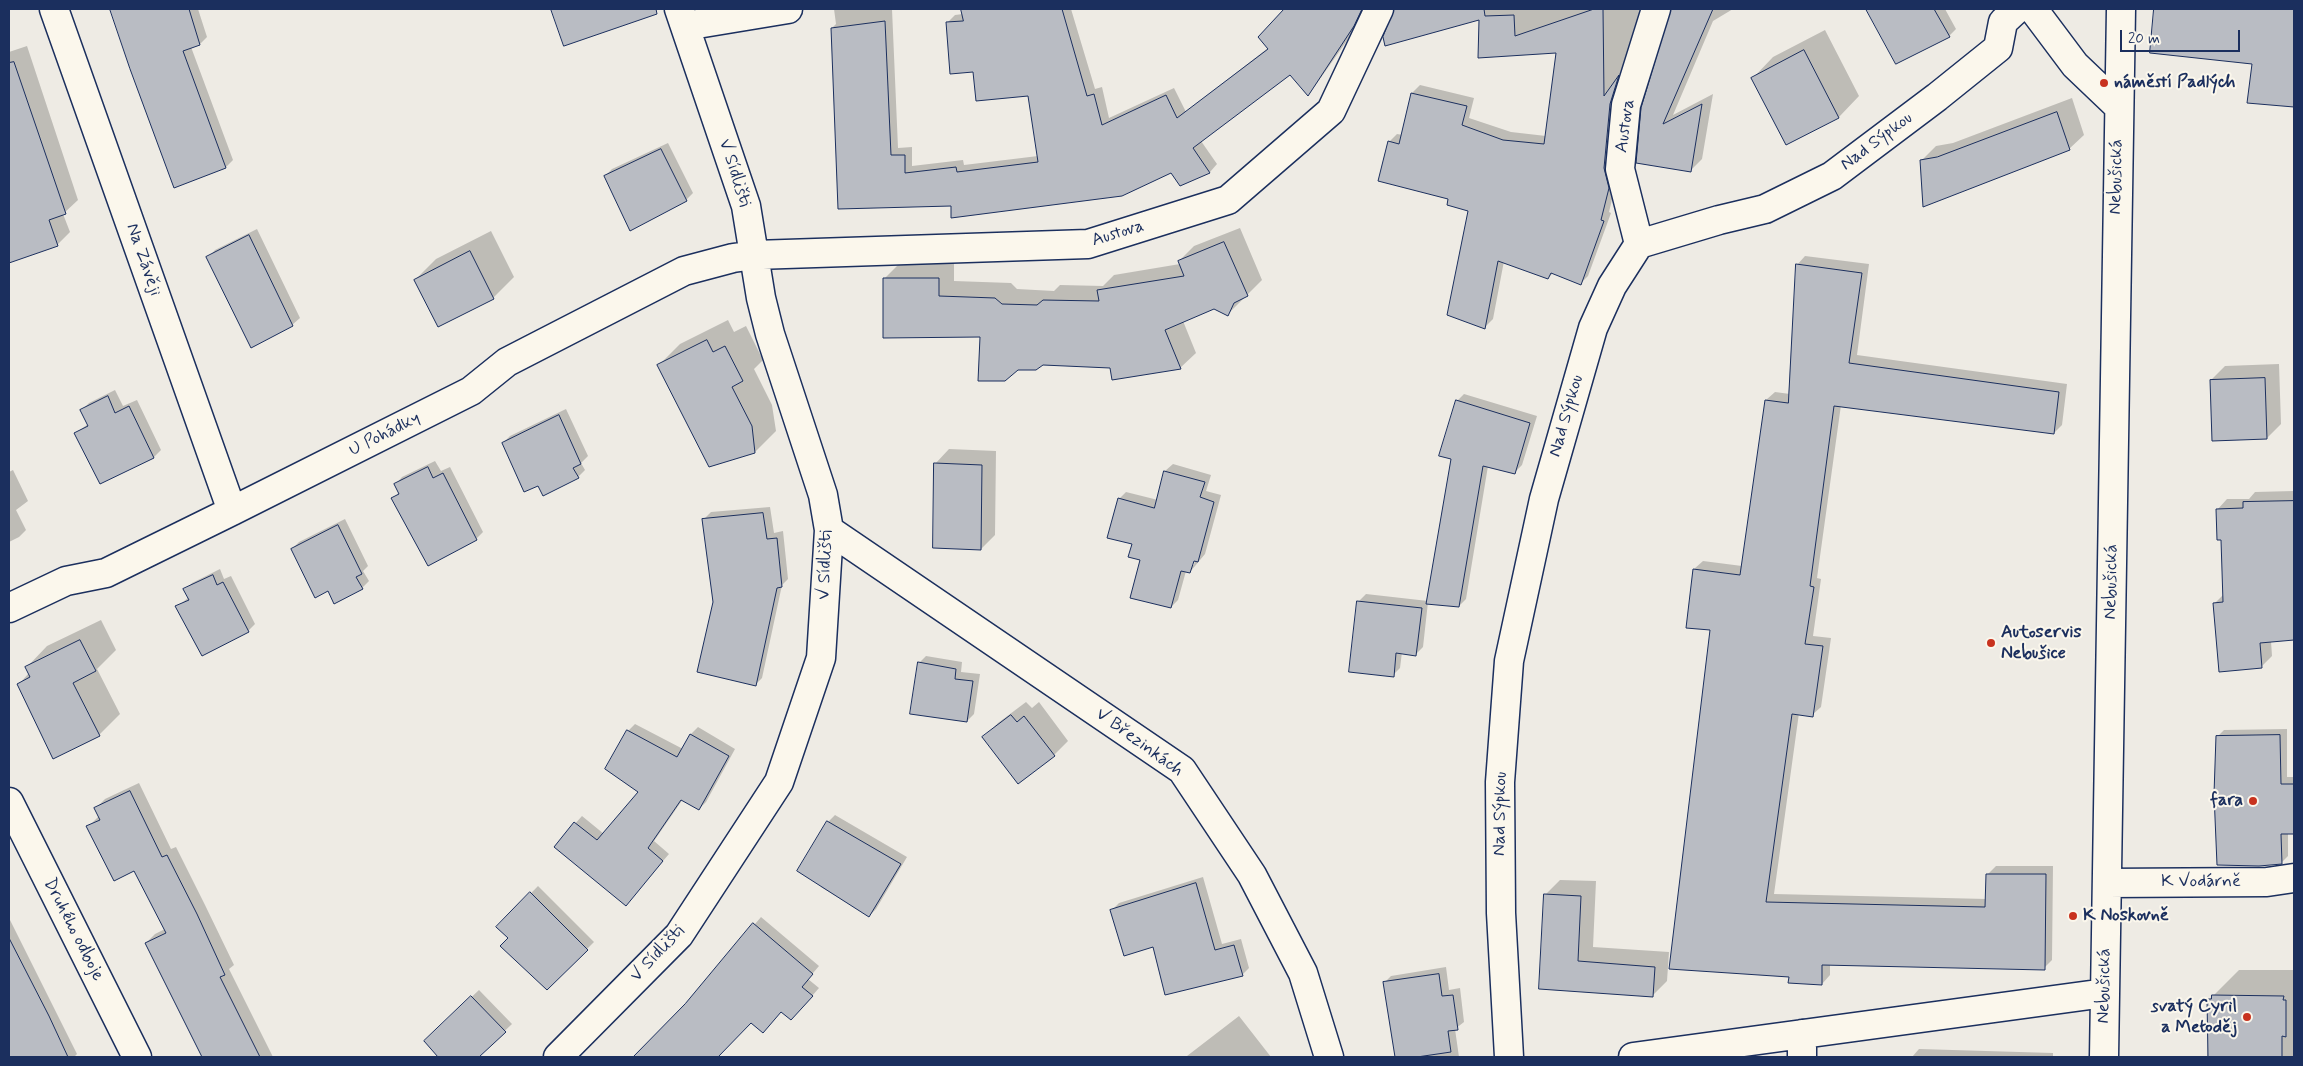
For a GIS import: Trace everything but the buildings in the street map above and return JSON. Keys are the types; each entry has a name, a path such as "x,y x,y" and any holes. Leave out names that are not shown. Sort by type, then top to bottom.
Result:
{"street":[{"name":"Na Závěji","path":"54,9 232,512"},
{"path":"682,17 788,9"},
{"name":"Austova","path":"755,255 1088,244 1228,200 1331,111 1379,9"},
{"name":"Nad Sýpkou","path":"1509,1057 1501,913 1500,782 1509,661 1544,499 1593,328 1612,286 1639,244 1719,220 1765,209 1832,176 1938,97 1998,48 2003,22 2017,9"},
{"path":"2033,9 2075,64 2118,106"},
{"path":"2118,106 2121,9"},
{"name":"Austova","path":"1639,244 1620,169 1626,105 1656,10"},
{"name":"V Sídlišti","path":"558,1057 679,935 779,782 822,658 829,530 823,495 770,334 761,298 746,206 682,17"},
{"name":"Nebušická","path":"2104,1057 2118,106"},
{"name":"U Pohádky","path":"9,608 66,580 106,573 232,512 471,391 506,362 684,271 733,258 755,255"},
{"name":"V Březinkách","path":"829,530 1182,770 1252,875 1303,973 1330,1057"},
{"name":"Druhého odboje","path":"9,802 137,1057"},
{"name":"K Vodárně","path":"2107,883 2267,882 2294,878"},
{"path":"1633,1057 1802,1046 2105,993"}],"place":[{"name":"náměstí Padlých","path":"2104,83"},
{"name":"Autoservis Nebušice","path":"1991,643"},
{"name":"fara","path":"2253,801"},
{"name":"K Noskovně","path":"2073,916"},
{"name":"svatý Cyril a Metoděj","path":"2247,1017"}]}
